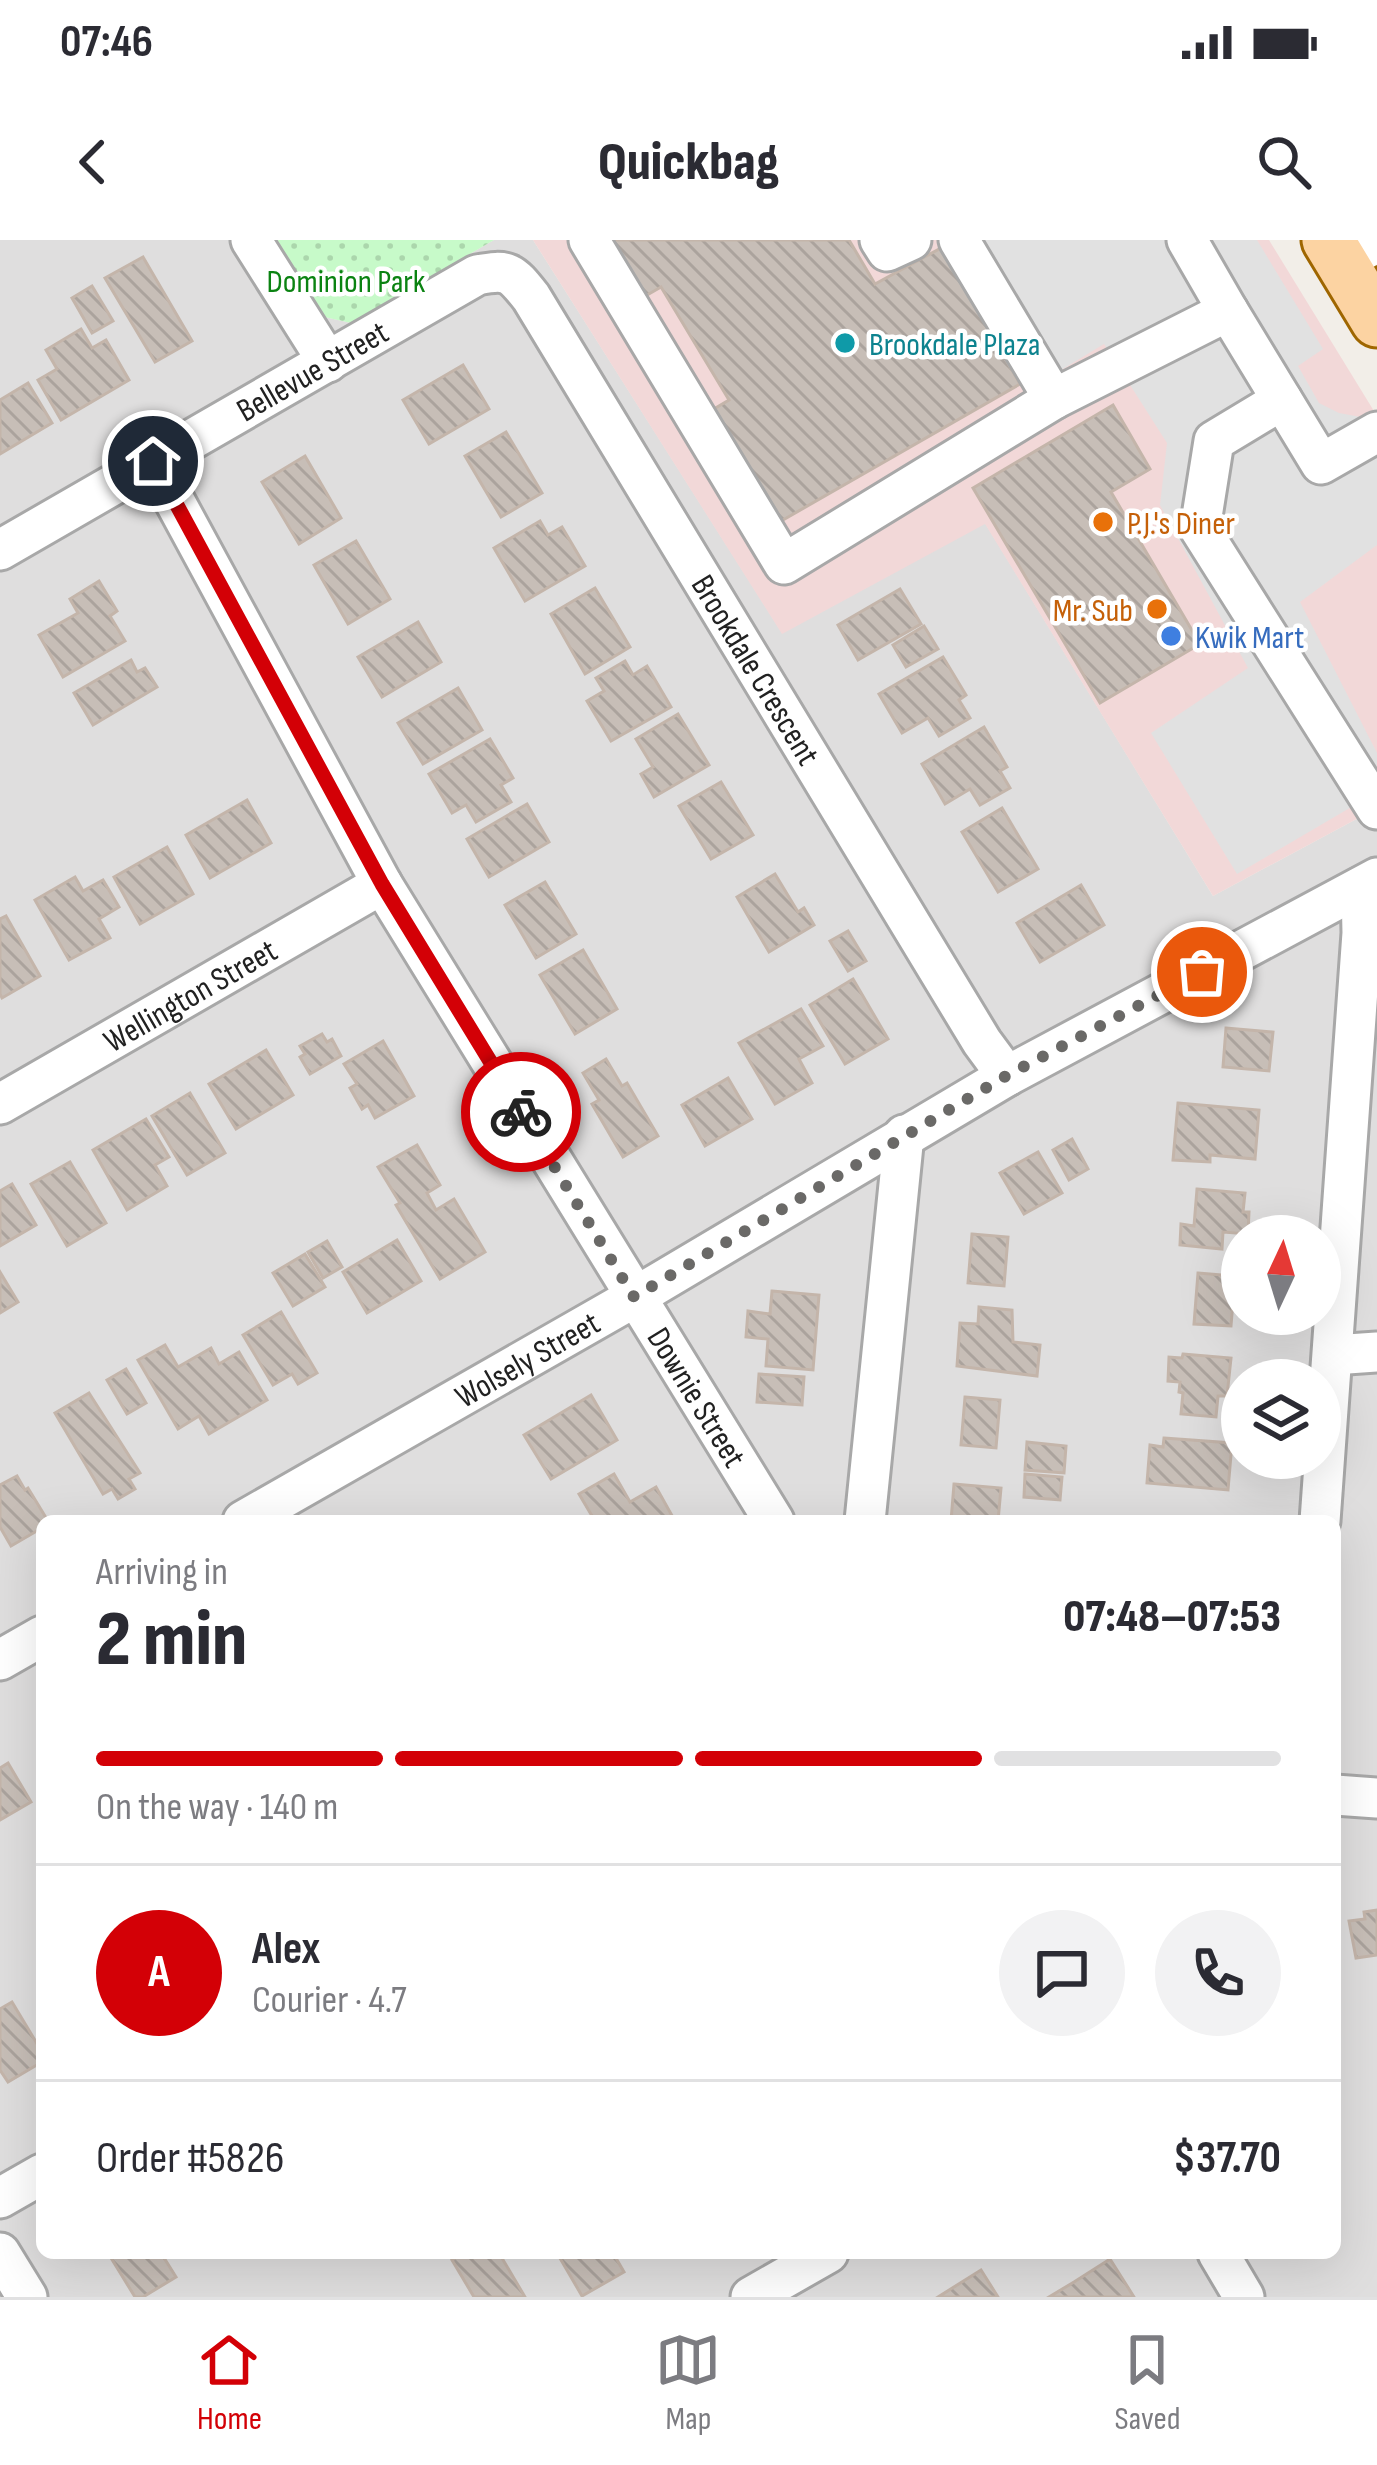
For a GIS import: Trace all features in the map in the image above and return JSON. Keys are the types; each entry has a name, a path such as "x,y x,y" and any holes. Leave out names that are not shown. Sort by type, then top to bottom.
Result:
{"main road":[{"path":"1349,248 1377,321"}],"street":[{"path":"250,240 328,362"},
{"path":"589,240 784,564 1054,399 1228,311"},
{"path":"880,240 887,251 911,240"},
{"path":"959,240 1054,399"},
{"path":"1187,240 1322,464 1377,432"},
{"name":"Bellevue Street","path":"0,550 477,274 502,270"},
{"name":"Brookdale Crescent","path":"502,270 531,297 1006,1076"},
{"path":"1282,400 1214,441 1200,530 1377,809"},
{"name":"Downie Street","path":"153,461 382,884 770,1515"},
{"path":"1320,1515 1369,883"},
{"name":"Wolsely Street","path":"253,1515 1006,1076 1369,883"},
{"name":"Wellington Street","path":"0,1104 382,884"},
{"path":"866,1515 904,1135"},
{"path":"1333,1355 1377,1352"},
{"path":"0,1660 36,1639"},
{"path":"1341,1795 1377,1798"},
{"path":"0,2198 36,2177"},
{"path":"0,2253 27,2297"},
{"path":"751,2297 818,2259"},
{"path":"1222,2259 1244,2297"}],"shaded area":[{"path":"0,240 276,240 320,316 351,323 494,240 533,240 782,633 985,523 1213,896 1377,808 1377,2297 0,2297"},
{"name":"Brookdale Plaza","path":"533,240 1269,240 1377,416 1377,808 1213,896 985,524 782,634"},
{"path":"958,240 1257,240 1323,349 1298,366 1319,403 1366,418 1377,437 1377,545 1300,602 1377,753 1377,792 1237,874 1151,733 1248,668 1160,505 1167,443 1104,344 1043,381"}],"green space":[{"name":"Dominion Park","path":"276,240 494,240 351,323 320,316"}],"building":[{"name":"Brookdale Plaza","path":"599,240 849,240 875,284 941,248 1020,384 769,528 702,416 729,400 661,287 635,302"},
{"path":"143,257 192,341 155,362 105,278"},
{"path":"92,286 113,321 92,333 72,298"},
{"path":"81,329 92,348 106,340 129,380 61,420 38,380 57,369 46,350"},
{"path":"463,365 489,409 429,444 403,400"},
{"path":"28,383 52,423 0,454 0,400"},
{"path":"1113,405 1150,469 1111,492 1200,644 1100,703 973,488"},
{"path":"506,432 542,493 501,517 465,456"},
{"path":"305,456 341,518 299,544 262,482"},
{"path":"540,521 548,535 562,527 585,566 525,601 494,548"},
{"path":"356,541 390,599 348,624 314,565"},
{"path":"99,581 117,611 110,616 125,641 63,677 39,635 78,613 70,599"},
{"path":"595,588 630,647 585,674 551,614"},
{"path":"900,589 921,624 858,660 838,625"},
{"path":"418,622 441,662 382,697 358,657"},
{"path":"924,626 938,649 906,667 893,645"},
{"path":"943,657 966,695 959,700 970,718 939,736 928,718 902,733 879,694"},
{"path":"131,660 137,672 145,668 157,687 93,725 74,693"},
{"path":"625,661 633,675 647,666 671,707 611,741 587,701 604,691 596,678"},
{"path":"458,688 482,730 423,764 398,723"},
{"path":"678,714 709,765 654,797 641,774 653,767 636,739"},
{"path":"984,727 1007,767 1000,771 1010,788 980,805 970,789 945,804 922,764"},
{"path":"490,739 513,778 501,785 511,802 476,822 466,805 452,813 429,774"},
{"path":"721,782 753,835 711,859 679,806"},
{"path":"247,800 271,843 210,878 186,835"},
{"path":"527,804 549,842 489,877 467,839"},
{"path":"1002,808 1038,869 998,892 962,832"},
{"path":"167,847 193,894 140,924 114,877"},
{"path":"775,874 798,912 804,908 814,925 769,952 737,897"},
{"path":"75,877 83,891 103,880 119,907 99,919 110,938 69,960 35,900"},
{"path":"545,882 576,934 536,958 505,905"},
{"path":"1081,885 1104,925 1040,962 1017,923"},
{"path":"6,916 40,976 2,998 0,919"},
{"path":"848,931 866,961 848,971 830,941"},
{"path":"583,950 617,1009 575,1034 540,975"},
{"path":"853,979 888,1039 845,1064 810,1005"},
{"path":"801,1009 823,1046 799,1059 812,1083 775,1104 739,1043"},
{"path":"1226,1028 1273,1032 1269,1071 1223,1067"},
{"path":"322,1034 327,1042 332,1039 341,1056 310,1074 300,1057 305,1054 300,1046"},
{"path":"383,1041 414,1096 375,1118 368,1105 362,1109 350,1088 357,1084 344,1064"},
{"path":"266,1050 293,1095 236,1129 209,1084"},
{"path":"606,1059 622,1086 627,1083 658,1136 623,1157 592,1104 599,1100 583,1073"},
{"path":"728,1078 752,1119 705,1146 682,1105"},
{"path":"190,1093 225,1153 187,1175 152,1116"},
{"path":"1178,1103 1259,1110 1255,1159 1210,1155 1210,1162 1173,1160"},
{"path":"146,1119 169,1157 155,1165 167,1186 127,1210 93,1150"},
{"path":"1072,1139 1088,1169 1069,1180 1053,1150"},
{"path":"417,1145 440,1185 427,1193 436,1210 454,1199 485,1252 440,1279 378,1167"},
{"path":"1038,1152 1062,1193 1024,1214 1000,1173"},
{"path":"70,1162 106,1223 67,1246 31,1184"},
{"path":"12,1184 36,1225 0,1246 0,1191"},
{"path":"1197,1189 1245,1193 1243,1212 1249,1215 1221,1215 1221,1249 1180,1245 1181,1224 1194,1226"},
{"path":"972,1234 1008,1237 1004,1286 968,1283"},
{"path":"397,1240 421,1281 367,1313 343,1272"},
{"path":"327,1241 342,1267 323,1278 308,1252"},
{"path":"305,1254 325,1287 293,1306 273,1273"},
{"path":"0,1272 18,1302 0,1313"},
{"path":"1198,1273 1221,1275 1221,1325 1194,1324"},
{"path":"772,1291 819,1295 813,1370 766,1366 768,1339 746,1337 748,1311 770,1314"},
{"path":"979,1307 1012,1310 1013,1342 1040,1345 1037,1376 957,1366 960,1323 978,1324"},
{"path":"281,1312 317,1373 298,1384 292,1374 273,1385 243,1335"},
{"path":"165,1345 178,1367 211,1348 219,1364 239,1352 267,1400 209,1434 199,1416 178,1429 138,1360"},
{"path":"1183,1354 1231,1358 1221,1359 1216,1417 1181,1414 1180,1382 1168,1381 1169,1357 1182,1358"},
{"path":"126,1369 146,1403 127,1414 107,1380"},
{"path":"759,1374 804,1377 802,1405 757,1402"},
{"path":"89,1393 140,1473 129,1479 135,1489 118,1499 112,1489 103,1494 55,1413"},
{"path":"591,1395 617,1440 551,1479 524,1435"},
{"path":"965,1397 1000,1400 996,1448 961,1445"},
{"path":"1164,1438 1221,1442 1221,1479 1229,1479 1228,1490 1147,1483 1150,1445 1163,1447"},
{"path":"1027,1442 1066,1446 1064,1473 1025,1470"},
{"path":"614,1474 630,1502 656,1487 672,1515 591,1515 579,1494"},
{"path":"1025,1474 1062,1477 1060,1500 1024,1497"},
{"path":"17,1476 44,1515 36,1515 36,1531 11,1546 0,1527 0,1485"},
{"path":"954,1484 1001,1488 999,1515 951,1515"},
{"path":"8,1763 31,1802 0,1820 0,1768"},
{"path":"1377,1910 1377,1955 1356,1958 1349,1921 1365,1919 1364,1912"},
{"path":"12,2002 36,2042 36,2066 8,2082 0,2070 0,2009"},
{"path":"112,2259 165,2259 176,2277 135,2297"},
{"path":"503,2259 525,2297 474,2297 452,2260"},
{"path":"560,2259 616,2259 624,2272 582,2296"},
{"path":"1110,2259 1134,2297 1049,2297 1074,2282"},
{"path":"981,2270 998,2297 938,2297"}],"way so far":[{"path":"521,1112 634,1297 1006,1076 1202,972"}],"place":[{"name":"Brookdale Plaza","path":"845,343"},
{"name":"P.J.'s Diner","path":"1103,522"},
{"name":"Mr. Sub","path":"1157,609"},
{"name":"Kwik Mart","path":"1171,636"}],"route":[{"path":"153,461 382,884 521,1112"}]}
